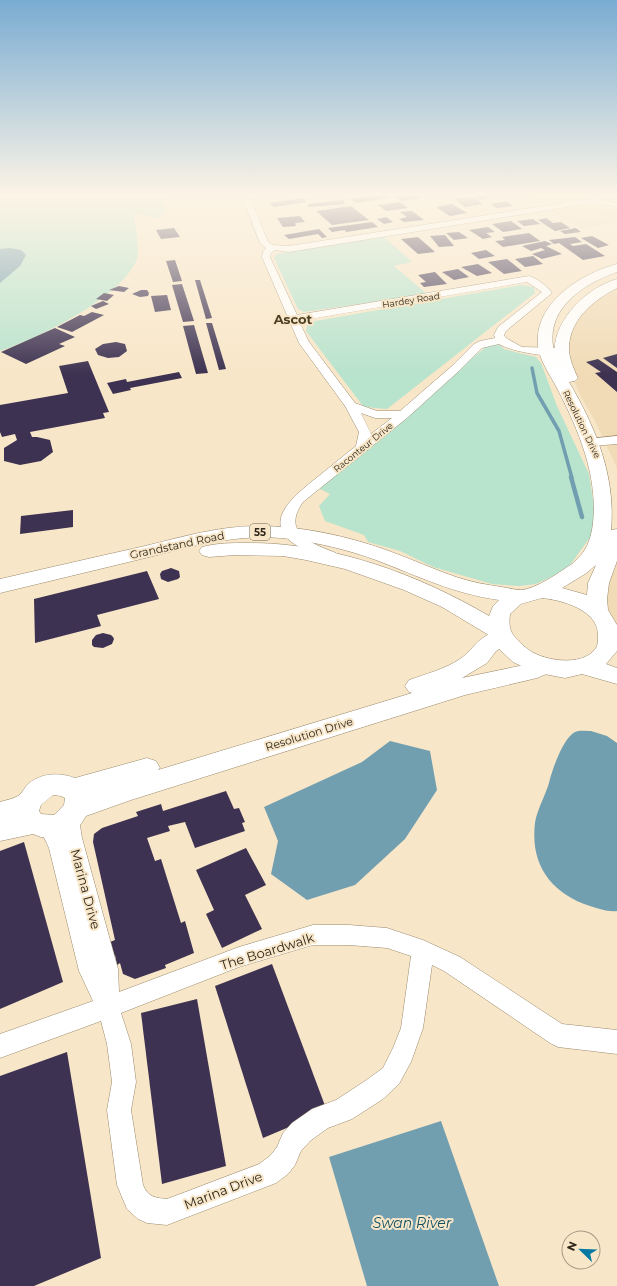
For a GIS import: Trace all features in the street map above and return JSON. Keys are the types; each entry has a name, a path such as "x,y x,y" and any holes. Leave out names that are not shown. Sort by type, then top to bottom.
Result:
{"main road":[{"name":"Resolution Drive","path":"614,471 604,441 554,351 545,338 548,321 554,310 562,301 581,283 603,272 617,268"},
{"path":"554,351 579,309 594,296 617,283"},
{"name":"Resolution Drive","path":"542,591 575,572 595,553 601,540 607,513 606,480 602,466 604,441"},
{"path":"597,611 596,593 599,580 610,554 617,530"},
{"name":"Grandstand Road","path":"0,586 212,536 255,532 290,533 344,544 380,555 451,583 482,591 517,596"},
{"name":"Grandstand Road","path":"0,599 193,552 223,549 281,549 338,559 365,567 421,589 449,602 500,634"},
{"name":"55","path":"542,591 555,592 571,596 585,602 597,611 605,620 614,641 598,660 584,666 564,669 543,666 518,655 508,646 500,634 498,621 500,611 507,603 517,596 542,591"},
{"name":"Resolution Drive","path":"0,830 55,811 215,749 444,677 466,666 479,657 488,645 500,634"},
{"name":"Resolution Drive","path":"0,813 55,811 97,802 132,788 422,699 465,686 529,672 543,666"},
{"name":"55","path":"584,666 617,676"}],"street":[{"path":"267,254 266,257 304,343 351,405 365,432 365,439 362,448"},
{"name":"Hardey Road","path":"293,319 529,279 544,289 547,293 502,329 499,335 500,340"},
{"path":"500,340 511,347 520,349 554,351"},
{"name":"Raconteur Drive","path":"290,533 287,518 292,506 298,499 403,415 456,368 478,346 484,343 500,340"},
{"path":"351,405 375,414 403,415"},
{"path":"290,533 298,541 338,559"},
{"name":"Marina Drive","path":"55,811 59,848 90,971 108,1007 119,1044 124,1082 119,1110 130,1185 136,1200 147,1210 167,1212 267,1174 286,1156 292,1142 301,1132 321,1118 344,1110 374,1090 390,1076 403,1054 412,1028 423,950"},
{"name":"The Boardwalk","path":"0,1046 239,957 313,935 349,935 387,938 423,950 452,964 558,1035 617,1042"}],"shaded area":[{"path":"617,289 617,468 595,421 580,395 566,360 568,342 576,321 594,302"},
{"path":"617,552 617,626 603,609 601,591"}],"green space":[{"path":"0,254 138,254 137,259 128,274 115,288 97,302 77,315 35,337 0,351"},
{"path":"277,254 403,254 412,262 394,266 427,294 304,312 298,309 274,258"},
{"path":"521,285 534,287 535,293 387,409 363,406 306,331 307,325 315,321"},
{"path":"491,344 500,345 504,349 536,357 541,363 557,406 589,474 595,513 591,536 570,565 555,575 536,584 519,586 492,584 433,567 400,551 368,542 364,535 325,521 319,506 330,494 314,486"}],"water":[{"path":"0,254 25,254 26,255 20,266 0,283"},
{"path":"591,731 607,736 617,743 617,911 607,911 590,906 564,893 554,885 546,875 536,852 534,838 536,818 562,747 575,732"},
{"path":"390,741 430,751 437,790 405,839 355,885 307,900 271,874 278,841 264,807 362,762"},
{"name":"Swan River","path":"441,1121 499,1286 367,1286 329,1157"}],"building":[{"path":"472,254 492,254 495,256 479,259"},
{"path":"532,254 562,254 542,259"},
{"path":"575,254 602,254 605,256 583,260"},
{"path":"533,256 543,264 525,267 515,259"},
{"path":"507,259 522,271 504,274 488,262"},
{"path":"175,260 182,281 173,282 166,261"},
{"path":"478,264 492,273 477,276 461,267"},
{"path":"458,269 469,277 454,280 442,272"},
{"path":"435,272 447,284 424,287 420,283 426,282 418,275"},
{"path":"195,280 200,280 212,318 206,319"},
{"path":"182,284 194,321 183,322 172,285"},
{"path":"119,286 129,288 124,292 109,290"},
{"path":"141,290 147,290 149,293 148,296 140,297 132,294"},
{"path":"104,293 114,295 107,301 96,299"},
{"path":"167,295 171,310 155,312 151,296"},
{"path":"103,301 109,304 96,309 91,306"},
{"path":"92,312 104,315 72,332 57,327 80,315 84,316"},
{"path":"206,323 212,323 226,369 219,370"},
{"path":"194,325 208,373 196,374 183,326"},
{"path":"55,328 75,337 59,344 65,346 26,364 1,352"},
{"path":"116,342 125,344 127,351 119,357 108,358 98,355 95,349 103,344"},
{"path":"617,354 617,368 603,358"},
{"path":"598,359 617,372 617,392 595,373 601,372 586,362"},
{"path":"88,361 109,412 103,413 105,418 30,432 32,437 50,440 53,452 41,461 20,465 4,461 4,448 17,440 15,434 2,437 0,432 0,405 68,393 59,366"},
{"path":"179,372 182,378 130,388 131,390 113,394 107,383 126,379 127,382"},
{"path":"73,510 73,527 20,534 21,516"},
{"path":"171,568 179,571 180,577 168,582 161,579 160,574 162,571"},
{"path":"147,571 159,599 97,615 101,626 35,643 34,599"},
{"path":"103,633 113,637 114,639 112,644 103,648 94,647 92,645 92,640 96,635"},
{"path":"226,791 234,809 239,808 245,822 242,823 245,831 195,848 185,822 168,826 170,831 147,838 155,861 161,859 181,923 185,921 194,953 165,965 166,968 135,979 123,974 120,963 117,965 115,955 113,956 110,942 115,940 93,842 94,834 102,828 138,816 136,812 161,804 163,811"},
{"path":"24,842 63,982 0,1009 0,851"},
{"path":"246,848 266,885 245,895 262,929 222,948 206,914 214,910 196,870"},
{"path":"272,964 327,1111 263,1138 215,986"},
{"path":"197,999 226,1166 162,1184 141,1013"},
{"path":"67,1052 101,1258 34,1286 0,1286 0,1076"}],"waterway":[{"path":"532,368 537,393 559,431 572,478"},
{"path":"571,477 582,517"}],"district":[{"name":"Ascot","path":"293,319"}]}
